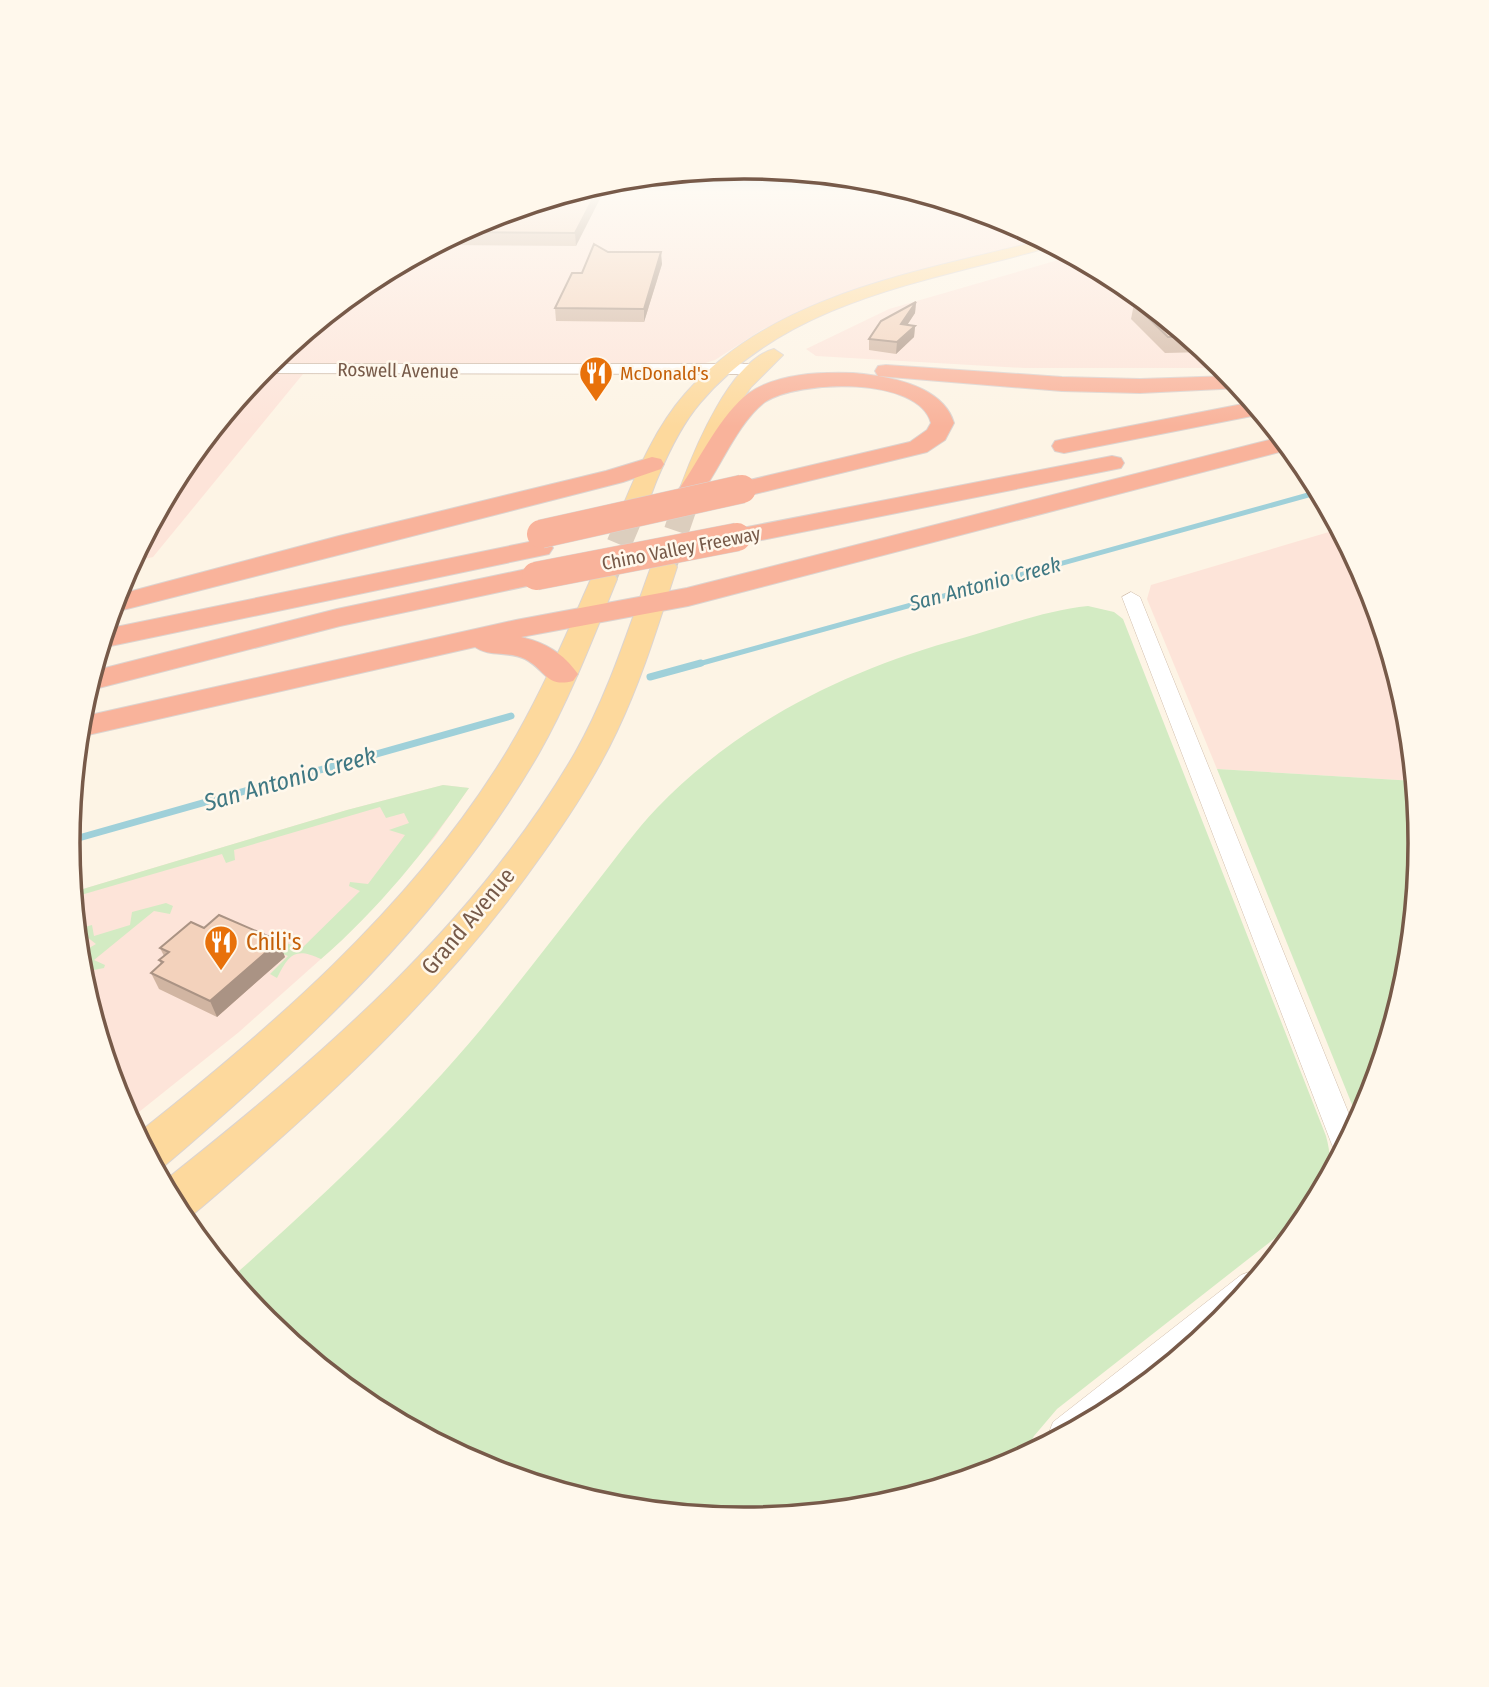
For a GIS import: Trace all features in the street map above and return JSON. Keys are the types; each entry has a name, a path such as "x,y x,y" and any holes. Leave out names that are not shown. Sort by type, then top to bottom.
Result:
{"highway":[{"path":"757,369 868,370 1062,384 1140,386 1222,383"},
{"path":"691,492 746,408 762,395 786,385 838,379 894,386 919,394 937,407 942,418 942,428 934,439 918,447 741,499"},
{"path":"1040,450 1247,410"},
{"name":"Chino Valley Freeway","path":"114,637 426,570 539,553 737,537 1265,432"},
{"path":"91,724 454,642 651,604 1276,446"},
{"path":"126,601 360,539 614,477 652,464"},
{"name":"Chino Valley Freeway","path":"101,679 337,618 539,553 741,499 849,488"},
{"path":"454,642 510,643 528,647 544,654 562,674"}],"main road":[{"path":"635,506 652,464 682,413 712,371 779,329 826,307 950,270"},
{"path":"691,492 725,407 757,369 810,330 865,307 989,270"},
{"name":"Grand Avenue","path":"181,1195 259,1131 349,1049 438,958 508,873 553,813 590,753 604,725 664,567"},
{"path":"154,1147 277,1040 362,957 461,844 526,747 604,579"}],"street":[{"name":"Roswell Avenue","path":"280,369 531,371 569,376 687,376 712,371 757,369"},
{"path":"1131,597 1342,1133"},
{"path":"1130,1384 1189,1337"}],"shaded area":[{"path":"410,270 935,270 840,297 763,329 715,360 702,364 286,364 340,317"},
{"path":"1025,270 1080,270 1149,317 1208,368 1024,368 816,356 806,349 889,309"},
{"path":"276,373 303,374 153,557 145,559 169,511 218,439 245,406"},
{"path":"1330,532 1358,589 1386,672 1396,714 1405,780 1217,769 1147,599 1151,585"},
{"path":"443,785 469,788 434,838 376,905 330,951 239,1032 138,1113 103,1015 93,973 82,889 347,810"}],"green space":[{"path":"1088,606 1114,612 1123,619 1326,1136 1330,1157 1282,1232 1057,1409 1030,1442 999,1457 916,1485 831,1502 744,1508 658,1502 615,1495 573,1485 490,1457 412,1419 340,1370 307,1343 238,1272 329,1189 453,1062 642,825 689,777 760,725 798,702 838,683 920,651 1072,608"},
{"path":"1217,769 1405,780 1408,844 1403,930 1386,1015 1353,1108"},
{"path":"443,785 469,788 400,878 342,940 321,959 299,953 294,955 285,963 277,978 270,974 288,956 266,947 275,938 301,949 360,891 349,886 350,882 368,884 405,835 389,830 409,823 404,813 386,818 380,807 234,850 235,860 226,863 222,854 83,894 82,889 347,810"},
{"path":"166,903 173,906 170,914 154,911 94,960 105,965 104,968 94,970 89,948 96,944 87,937 86,927 92,925 94,936 130,925 132,912"}],"building":[{"path":"583,270 656,270 644,309 555,308 572,273 582,273"},
{"path":"916,302 901,324 915,326 897,342 869,339 881,321"},
{"path":"1143,312 1173,337 1168,337"},
{"name":"Chili's","path":"219,915 279,941 210,1001 151,973 163,962 159,960 169,952 160,948 191,922 204,928"}],"waterway":[{"name":"San Antonio Creek","path":"695,665 1309,495"},
{"name":"San Antonio Creek","path":"650,677 701,663"},
{"name":"San Antonio Creek","path":"80,838 511,716"}],"tunnel":[{"path":"664,567 689,494"},
{"path":"604,579 635,506"}],"place":[{"name":"McDonald's","path":"596,403"},
{"name":"Chili's","path":"221,972"}]}
